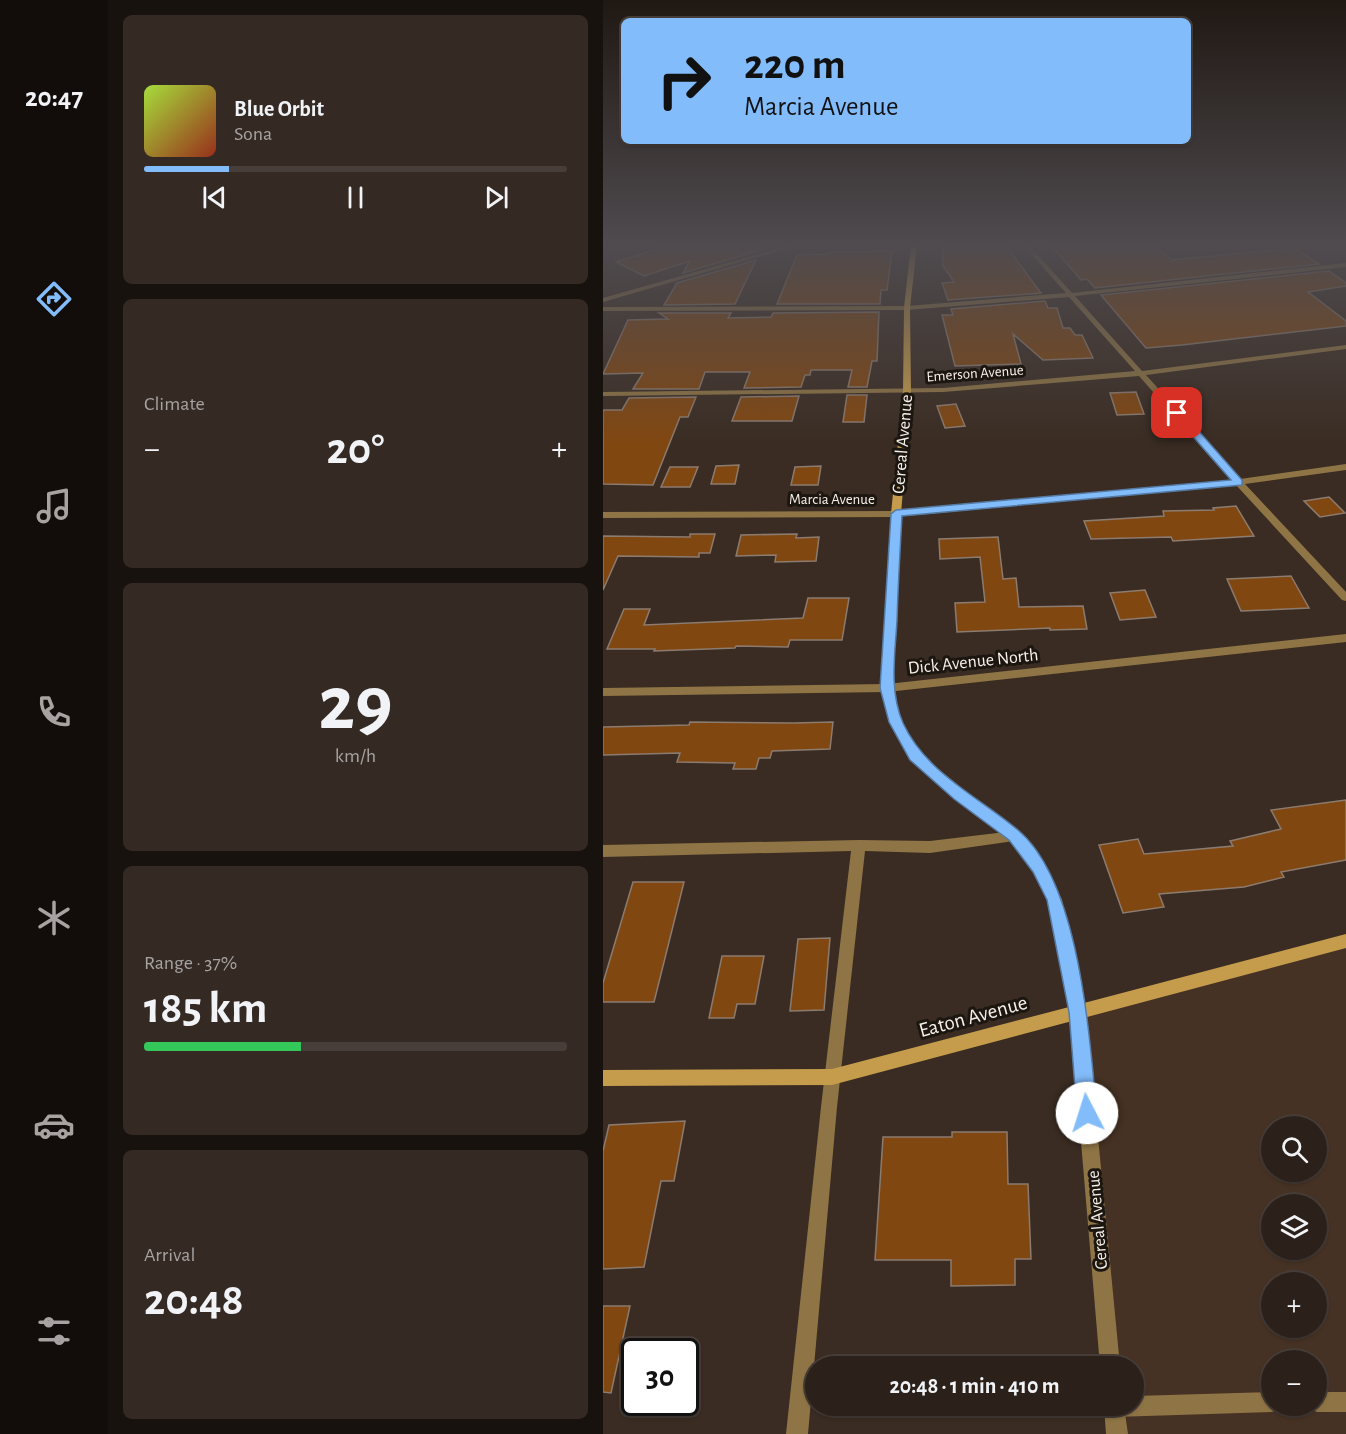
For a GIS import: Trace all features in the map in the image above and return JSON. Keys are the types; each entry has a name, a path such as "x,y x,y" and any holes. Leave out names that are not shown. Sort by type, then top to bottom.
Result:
{"street":[{"name":"Cereal Avenue","path":"907,311 907,391 896,514 887,688 896,722 915,756 959,795 1014,836 1039,868 1055,900 1078,1012 1109,1356"},
{"path":"1085,311 1238,483 1346,598"},
{"name":"Emerson Avenue","path":"603,394 907,391 986,387 1142,373 1346,347"},
{"name":"Marcia Avenue","path":"603,515 896,514 1238,483 1346,467"},
{"name":"Dick Avenue North","path":"603,692 887,688 1346,638"},
{"path":"603,850 859,845 930,847 1014,836"},
{"path":"797,1434 832,1077 859,845"},
{"name":"Eaton Avenue","path":"603,1078 832,1077 1346,941"},
{"path":"1144,1405 1261,1402"},
{"path":"1327,1402 1346,1402"},
{"path":"1115,1416 1117,1434"}],"shaded area":[{"path":"1346,941 1346,1434 1117,1434 1115,1416 1144,1416 1144,1356 1109,1356 1078,1012"}],"building":[{"path":"952,311 1058,311 1063,328 1070,328 1075,335 1082,335 1093,358 1043,360 1013,334 1021,364 955,366 942,315 953,315"},
{"path":"1115,311 1333,311 1346,321 1346,326 1146,348"},
{"path":"879,312 877,361 872,361 867,387 848,387 852,370 811,370 810,375 805,375 801,387 744,388 750,372 705,372 699,389 633,389 643,373 603,374 628,320 668,319 659,313 731,313 728,318 771,317 773,313"},
{"path":"1136,392 1144,414 1117,415 1110,393"},
{"path":"847,395 867,395 864,422 843,422"},
{"path":"799,396 792,421 732,421 741,397"},
{"path":"696,397 688,417 680,417 653,485 603,484 603,410 622,410 629,398"},
{"path":"956,404 965,426 945,428 937,406"},
{"path":"739,465 735,484 711,484 716,466"},
{"path":"821,466 818,485 791,485 795,467"},
{"path":"670,467 698,467 690,487 661,487"},
{"path":"1329,497 1345,513 1320,517 1304,501"},
{"path":"1236,506 1254,536 1173,541 1171,537 1091,539 1084,521 1164,516 1163,511 1214,510 1213,508"},
{"path":"690,534 715,534 710,553 699,553 699,557 618,556 603,590 603,536 690,537"},
{"path":"797,534 796,538 819,537 816,561 775,562 776,555 736,556 741,535"},
{"path":"998,537 1003,579 1016,578 1019,607 1083,606 1087,629 1050,630 1050,628 957,632 955,603 985,602 980,557 940,559 939,539"},
{"path":"1291,576 1309,608 1241,611 1227,579"},
{"path":"1145,590 1156,617 1120,620 1110,593"},
{"path":"808,598 849,598 842,640 790,640 788,647 736,646 735,648 654,651 655,649 607,649 624,609 650,609 644,625 803,618"},
{"path":"690,722 833,722 830,749 772,751 770,758 759,758 756,769 733,769 735,763 677,762 680,753 603,755 603,727 689,725"},
{"path":"1346,800 1346,860 1281,872 1284,877 1244,887 1159,894 1164,907 1123,913 1099,845 1138,839 1144,854 1233,846 1230,841 1281,829 1271,810"},
{"path":"633,882 684,882 654,1002 603,1002 603,983"},
{"path":"830,938 824,1010 790,1011 798,939"},
{"path":"722,956 764,956 755,1004 737,1004 734,1018 709,1018"},
{"path":"685,1121 674,1181 661,1181 644,1267 603,1269 603,1151 609,1125"},
{"path":"952,1132 1007,1132 1008,1184 1028,1184 1031,1259 1015,1259 1015,1285 951,1286 951,1260 875,1260 883,1137 952,1137"},
{"path":"603,1306 630,1306 623,1338 621,1338 611,1393 603,1392"}],"route":[{"path":"1087,1113 1078,1012 1055,900 1039,868 1014,836 959,795 915,756 896,722 887,688 896,514 1238,483 1177,413"}]}
